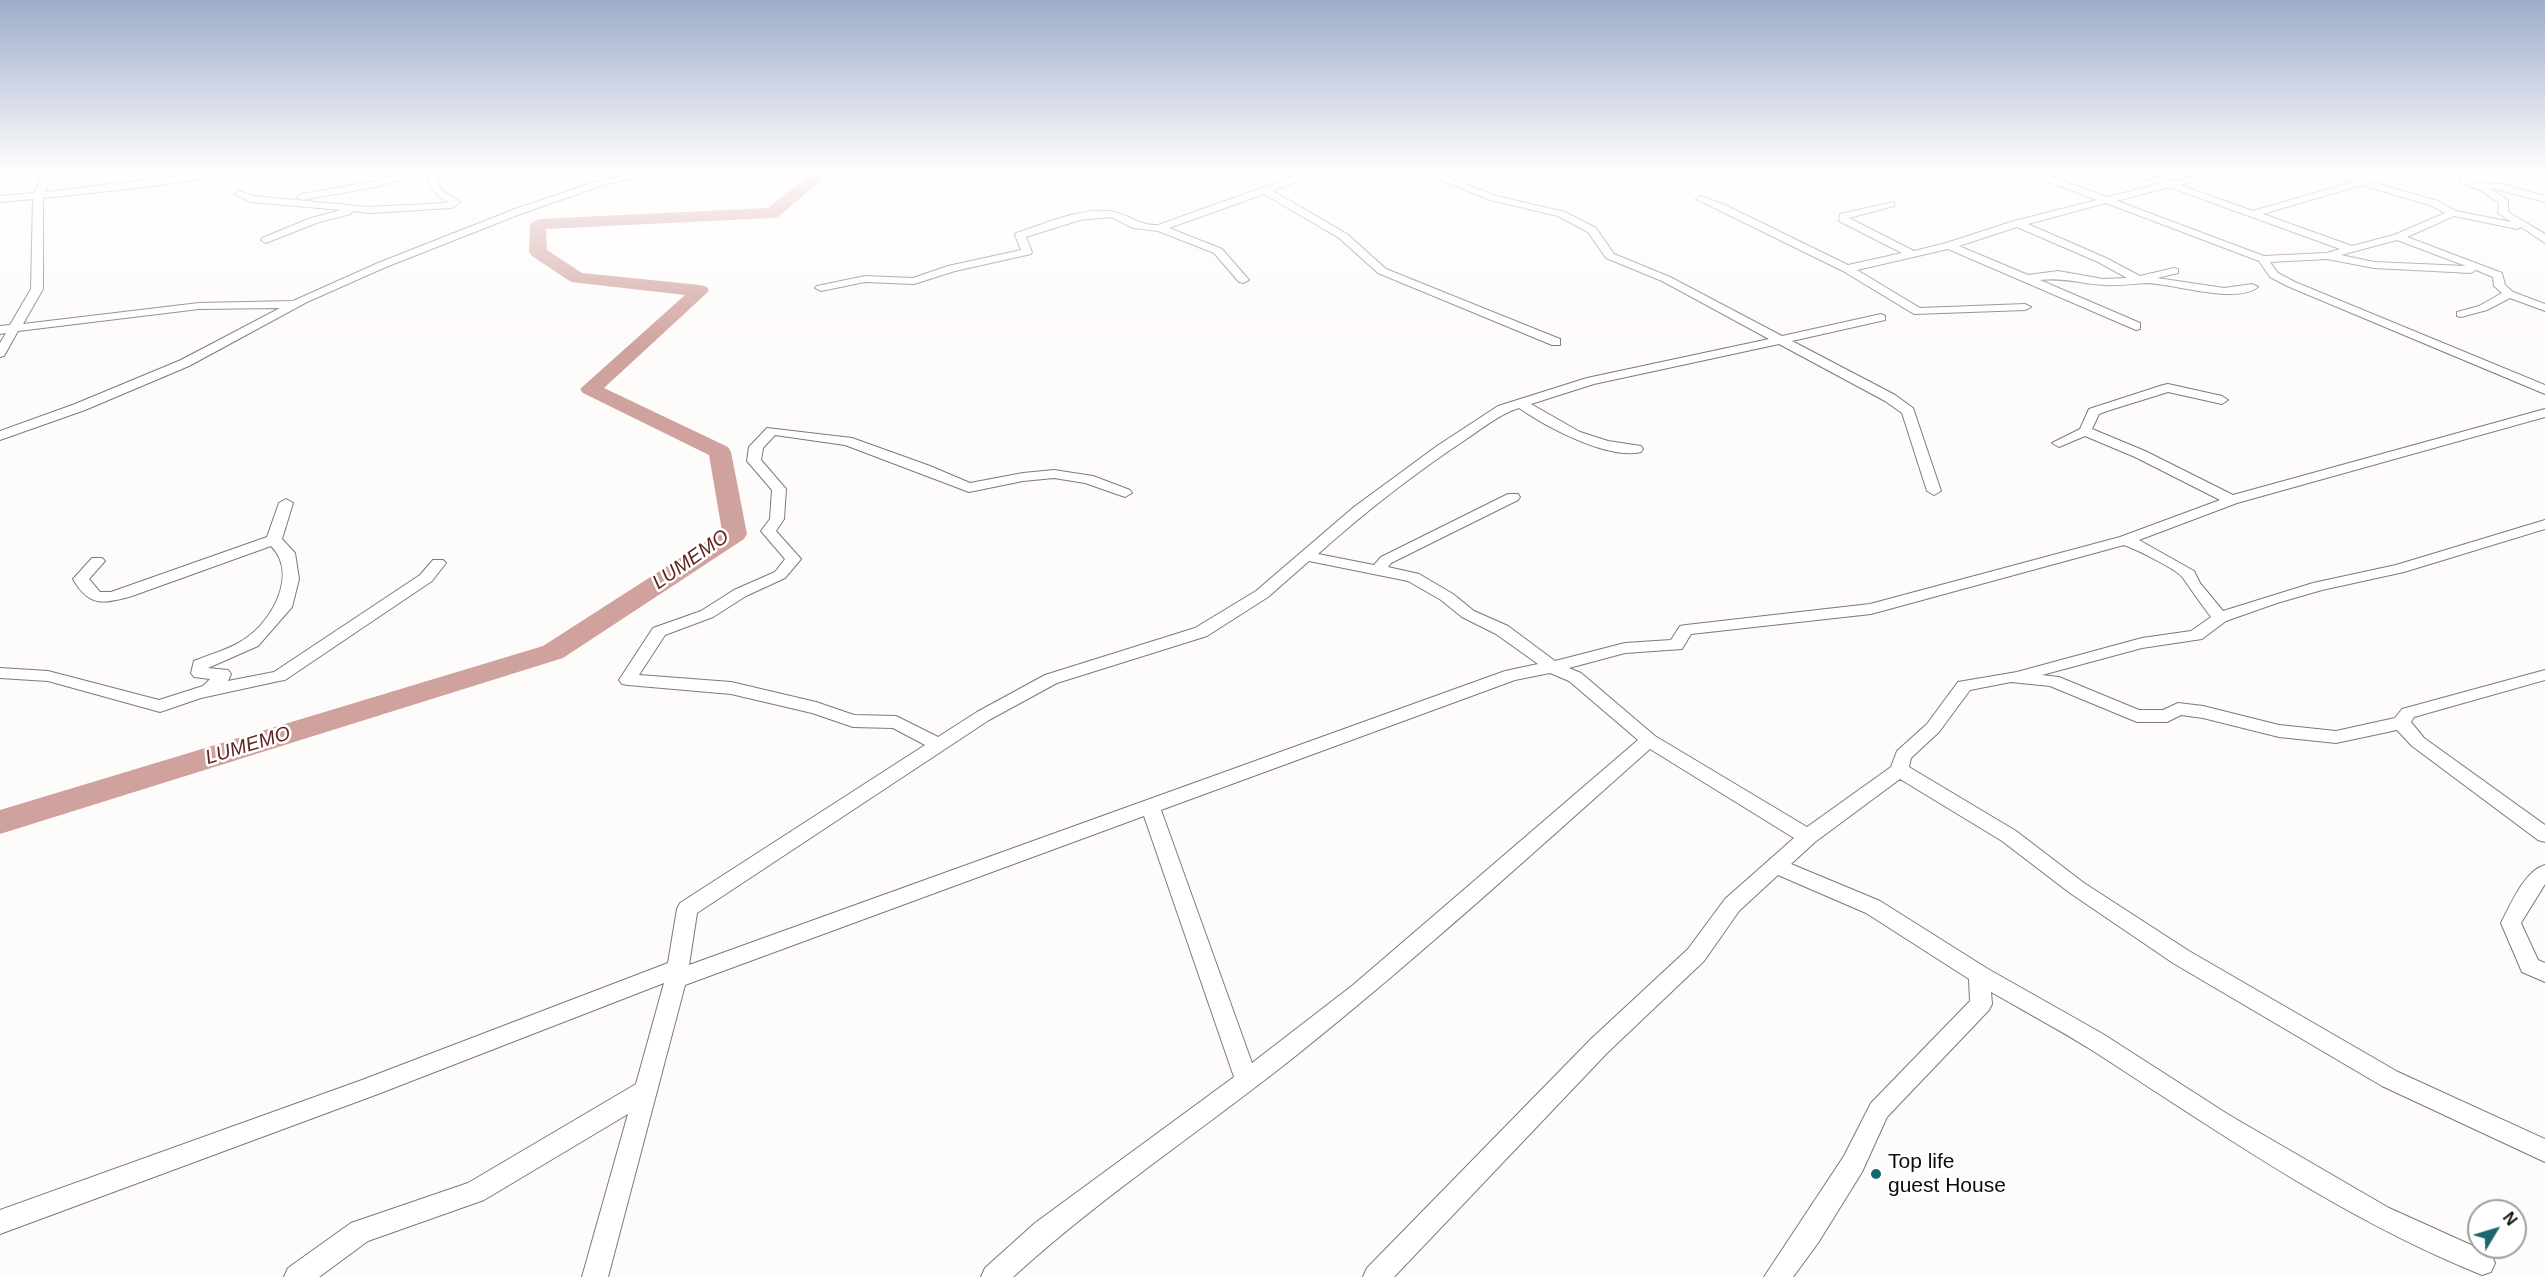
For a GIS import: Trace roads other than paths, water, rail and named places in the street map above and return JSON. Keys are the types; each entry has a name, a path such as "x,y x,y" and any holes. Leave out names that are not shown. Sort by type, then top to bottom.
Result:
{"street":[{"path":"0,353 37,289 38,230"},
{"path":"266,240 294,230"},
{"path":"0,436 80,407 185,363 296,304 382,265 472,230"},
{"path":"821,288 865,279 914,281 952,268 1027,252 1020,235 1040,230"},
{"path":"1163,230 1218,251 1243,280"},
{"path":"1332,230 1343,236 1382,271 1556,342"},
{"path":"1591,230 1610,256 1666,279 1890,398 1908,411 1934,491"},
{"path":"1767,230 1847,269 1918,312 2025,307"},
{"path":"1864,230 1912,254"},
{"path":"1847,269 1949,246 1998,230"},
{"path":"2027,278 2058,274 2103,282 2141,281 2102,260 2033,230"},
{"path":"2183,230 2263,259 2327,256 2374,265 2487,271"},
{"path":"2299,230 2350,249"},
{"path":"2327,256 2398,237 2415,230"},
{"path":"2534,230 2545,240"},
{"path":"2398,237 2498,275 2500,286 2510,294 2545,308"},
{"path":"1949,246 2136,326"},
{"path":"2263,259 2274,275 2291,284 2545,390"},
{"path":"2137,279 2174,271"},
{"path":"2137,279 2224,291 2252,286"},
{"path":"2461,314 2483,309 2510,294"},
{"path":"0,330 207,305 296,304"},
{"path":"595,1277 676,974 687,909 983,716 1051,679 1201,632 1262,594 1359,510 1442,448 1503,409 1591,381 1881,318"},
{"path":"2059,443 2085,430 2094,412 2168,388 2222,400"},
{"path":"1521,403 1540,418 1611,448 1636,449"},
{"path":"0,1222 676,974 1150,806 1510,675 1552,667 1624,648 1676,645 1686,630 1871,609 2073,552 2125,540 2232,500 2545,413"},
{"path":"2085,430 2140,454 2232,500"},
{"path":"938,745 896,722 853,722 816,708 732,688 628,680 659,632 707,614 740,593 780,575 793,559 768,531 777,519 778,489 754,461 756,447 772,431 784,432 847,441 925,469 969,488 1023,477 1054,474 1088,479 1125,494"},
{"path":"1378,569 1386,560 1513,497"},
{"path":"274,540 286,503"},
{"path":"1376,1277 1599,1046 1696,956 1732,905 1808,837 1899,770 1903,755 1933,728 1964,686 2011,677 2142,643 2196,636 2220,618 2319,586 2399,569 2545,524"},
{"path":"97,561 81,579 87,592 102,599 126,593 274,540"},
{"path":"208,691 222,675 200,673 200,665 252,642 284,607 291,579 287,553 274,540"},
{"path":"2125,540 2142,546 2189,574 2193,584 2220,618"},
{"path":"1306,556 1413,577 1447,597 1467,614 1502,630 1552,667 1575,677 1649,740 1808,837"},
{"path":"0,673 48,676 160,706 208,691 279,676 426,578 438,563"},
{"path":"2011,677 2053,681 2137,716 2167,716 2178,709 2279,731 2336,737 2401,723 2408,713 2545,675"},
{"path":"2401,723 2418,742 2545,835"},
{"path":"994,1277 1044,1232 1247,1081 1361,991 1649,740"},
{"path":"1899,770 2009,836 2077,888 2200,968 2390,1079 2545,1151"},
{"path":"1150,806 1247,1081"},
{"path":"1776,866 1873,907 1980,975 2095,1041 2221,1122 2380,1216 2482,1263"},
{"path":"2545,872 2535,882 2511,923 2530,966 2545,973"},
{"path":"1777,1277 1809,1234 1853,1164 1879,1110 1981,1004 1980,975"},
{"path":"297,1277 360,1232 475,1192 645,1091"}],"waterway":[{"name":"LUMEMO","path":"0,823 10,818 553,652 735,534 720,452 590,389 700,291 577,278 538,252 538,230"}],"place":[{"name":"Top life guest House","path":"1876,1174"}]}
